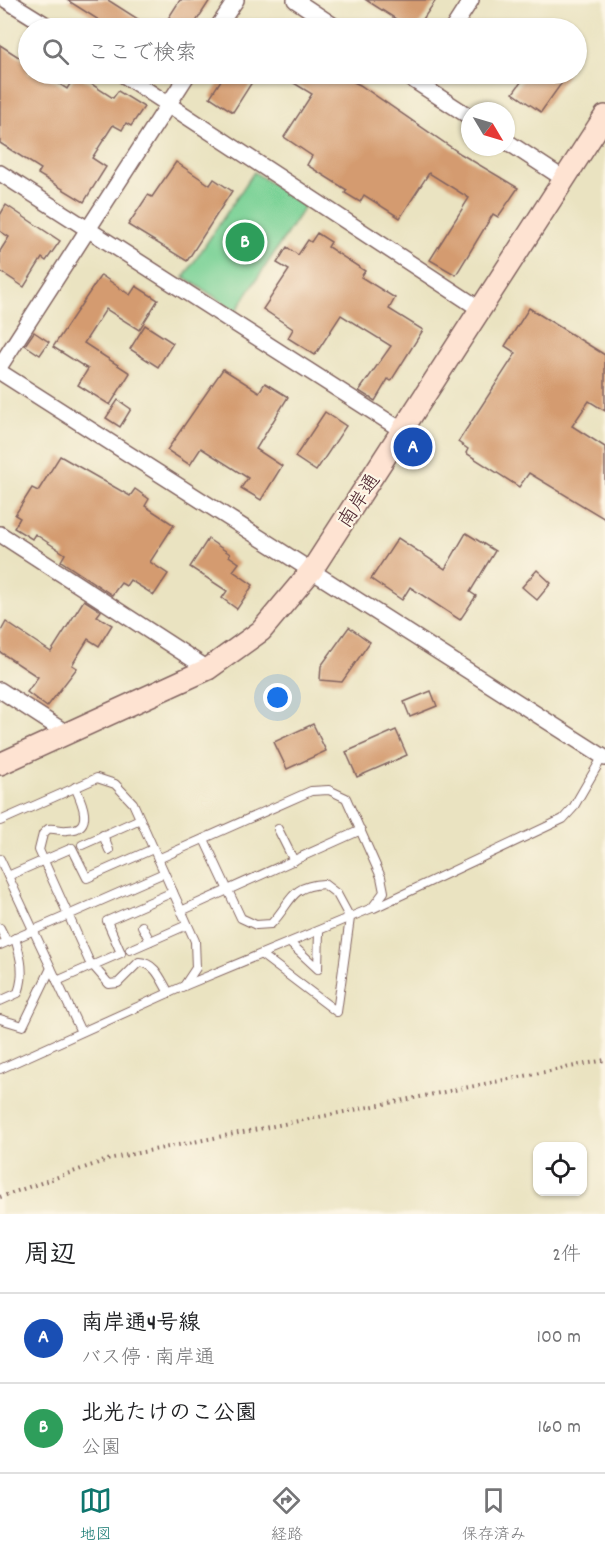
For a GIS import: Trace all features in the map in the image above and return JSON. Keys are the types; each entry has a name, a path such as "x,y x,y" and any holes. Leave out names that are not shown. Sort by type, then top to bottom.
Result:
{"main road":[{"name":"南岸通","path":"0,764 208,669 261,631 312,570 605,116"}],"street":[{"path":"6,0 35,18"},
{"path":"224,18 236,0"},
{"path":"295,0 323,18"},
{"path":"459,18 471,0"},
{"path":"138,84 480,309"},
{"path":"0,366 86,229 181,84"},
{"path":"429,84 461,110"},
{"path":"515,147 564,179"},
{"path":"0,173 403,431"},
{"path":"0,372 604,757"},
{"path":"0,534 208,669"},
{"path":"0,690 68,734"}],"lane":[{"path":"0,1069 169,993 350,918 563,819 573,808 604,757"},
{"path":"0,821 97,778 115,784 133,803 195,941 196,968 184,987"},
{"path":"75,787 86,815 83,824 76,830 48,829 43,834 39,850 92,966 109,984 118,983 139,962 147,963 152,966 169,993"},
{"path":"158,860 311,791 329,790 346,798 382,884 384,892 372,908"},
{"path":"82,845 140,819"},
{"path":"278,829 294,861"},
{"path":"181,911 361,830"},
{"path":"104,836 109,850"},
{"path":"204,839 241,918 256,925 270,924 294,892 307,885 324,884 337,894 350,918 337,1012 262,955"},
{"path":"8,876 72,848 87,878 153,849"},
{"path":"0,859 81,1032"},
{"path":"0,928 3,944 164,873"},
{"path":"57,981 121,953 107,921 173,892"},
{"path":"130,950 187,925"},
{"path":"142,926 150,941"},
{"path":"290,943 318,969 319,931"},
{"path":"0,1001 18,993 22,982 22,961 15,938"},
{"path":"0,1019 23,1026 51,968"}],"path":[{"path":"0,1197 113,1158 605,1060"}],"green space":[{"path":"254,172 305,206 236,311 184,277"}],"building":[{"path":"67,0 108,0 136,18 96,18"},
{"path":"180,0 210,0 198,18 168,18"},
{"path":"366,0 436,0 424,18 394,18"},
{"path":"0,45 18,57 18,84 59,84 67,89 70,84 91,84 113,98 118,91 144,107 131,126 126,123 122,130 113,125 92,158 106,167 84,202 38,174 41,169 0,143"},
{"path":"218,84 251,84 233,112 210,97"},
{"path":"296,84 358,84 461,156 518,188 498,217 493,214 456,275 430,260 469,198 429,173 400,218 364,195 360,202 345,193 347,190 307,165 312,156 284,137 312,94"},
{"path":"520,84 561,84 541,112 513,93"},
{"path":"176,162 210,185 214,179 232,191 187,261 128,225 148,195 152,197"},
{"path":"6,205 60,241 46,261 42,258 24,287 0,271 0,251 9,237 0,231 0,215"},
{"path":"317,233 331,242 328,247 365,271 361,277 395,298 389,309 423,330 391,381 388,379 375,401 359,391 391,346 341,315 315,355 288,338 293,329 263,309 289,270 277,263 287,247 298,255 308,240 311,242"},
{"path":"101,275 130,295 136,286 158,300 139,330 106,309 84,343 130,373 110,405 78,385 88,369 53,347"},
{"path":"529,308 605,355 605,411 589,401 572,426 605,447 605,519 529,473 519,487 466,453 468,449 458,442 516,353 505,346"},
{"path":"145,325 173,343 158,367 130,349"},
{"path":"34,332 49,342 40,355 25,345"},
{"path":"223,369 259,392 265,383 288,397 256,449 282,466 261,500 241,488 248,478 201,448 190,465 167,450"},
{"path":"118,400 131,409 120,427 106,418"},
{"path":"325,412 346,426 316,471 295,457"},
{"path":"60,456 130,496 135,489 149,499 145,506 174,525 150,562 168,574 154,595 130,580 126,586 121,583 112,595 61,561 65,554 35,534 32,539 14,528 20,518 15,515 32,488 38,491"},
{"path":"466,533 495,551 470,592 476,596 460,620 410,587 402,600 371,579 398,538 445,569"},
{"path":"208,539 239,563 233,571 253,585 237,609 222,598 227,591 190,567"},
{"path":"537,570 551,583 537,600 522,587"},
{"path":"84,600 101,611 97,616 112,625 99,646 88,639 72,665 77,668 47,707 27,692 38,677 0,652 0,633 6,622 51,652"},
{"path":"349,627 370,642 342,682 320,680 321,666"},
{"path":"431,691 437,706 410,717 404,702"},
{"path":"313,724 326,751 287,769 274,742"},
{"path":"396,730 407,755 357,777 346,752"}],"place":[{"name":"北光たけのこ公園","path":"245,242"},
{"name":"南岸通4号線","path":"413,447"}]}
